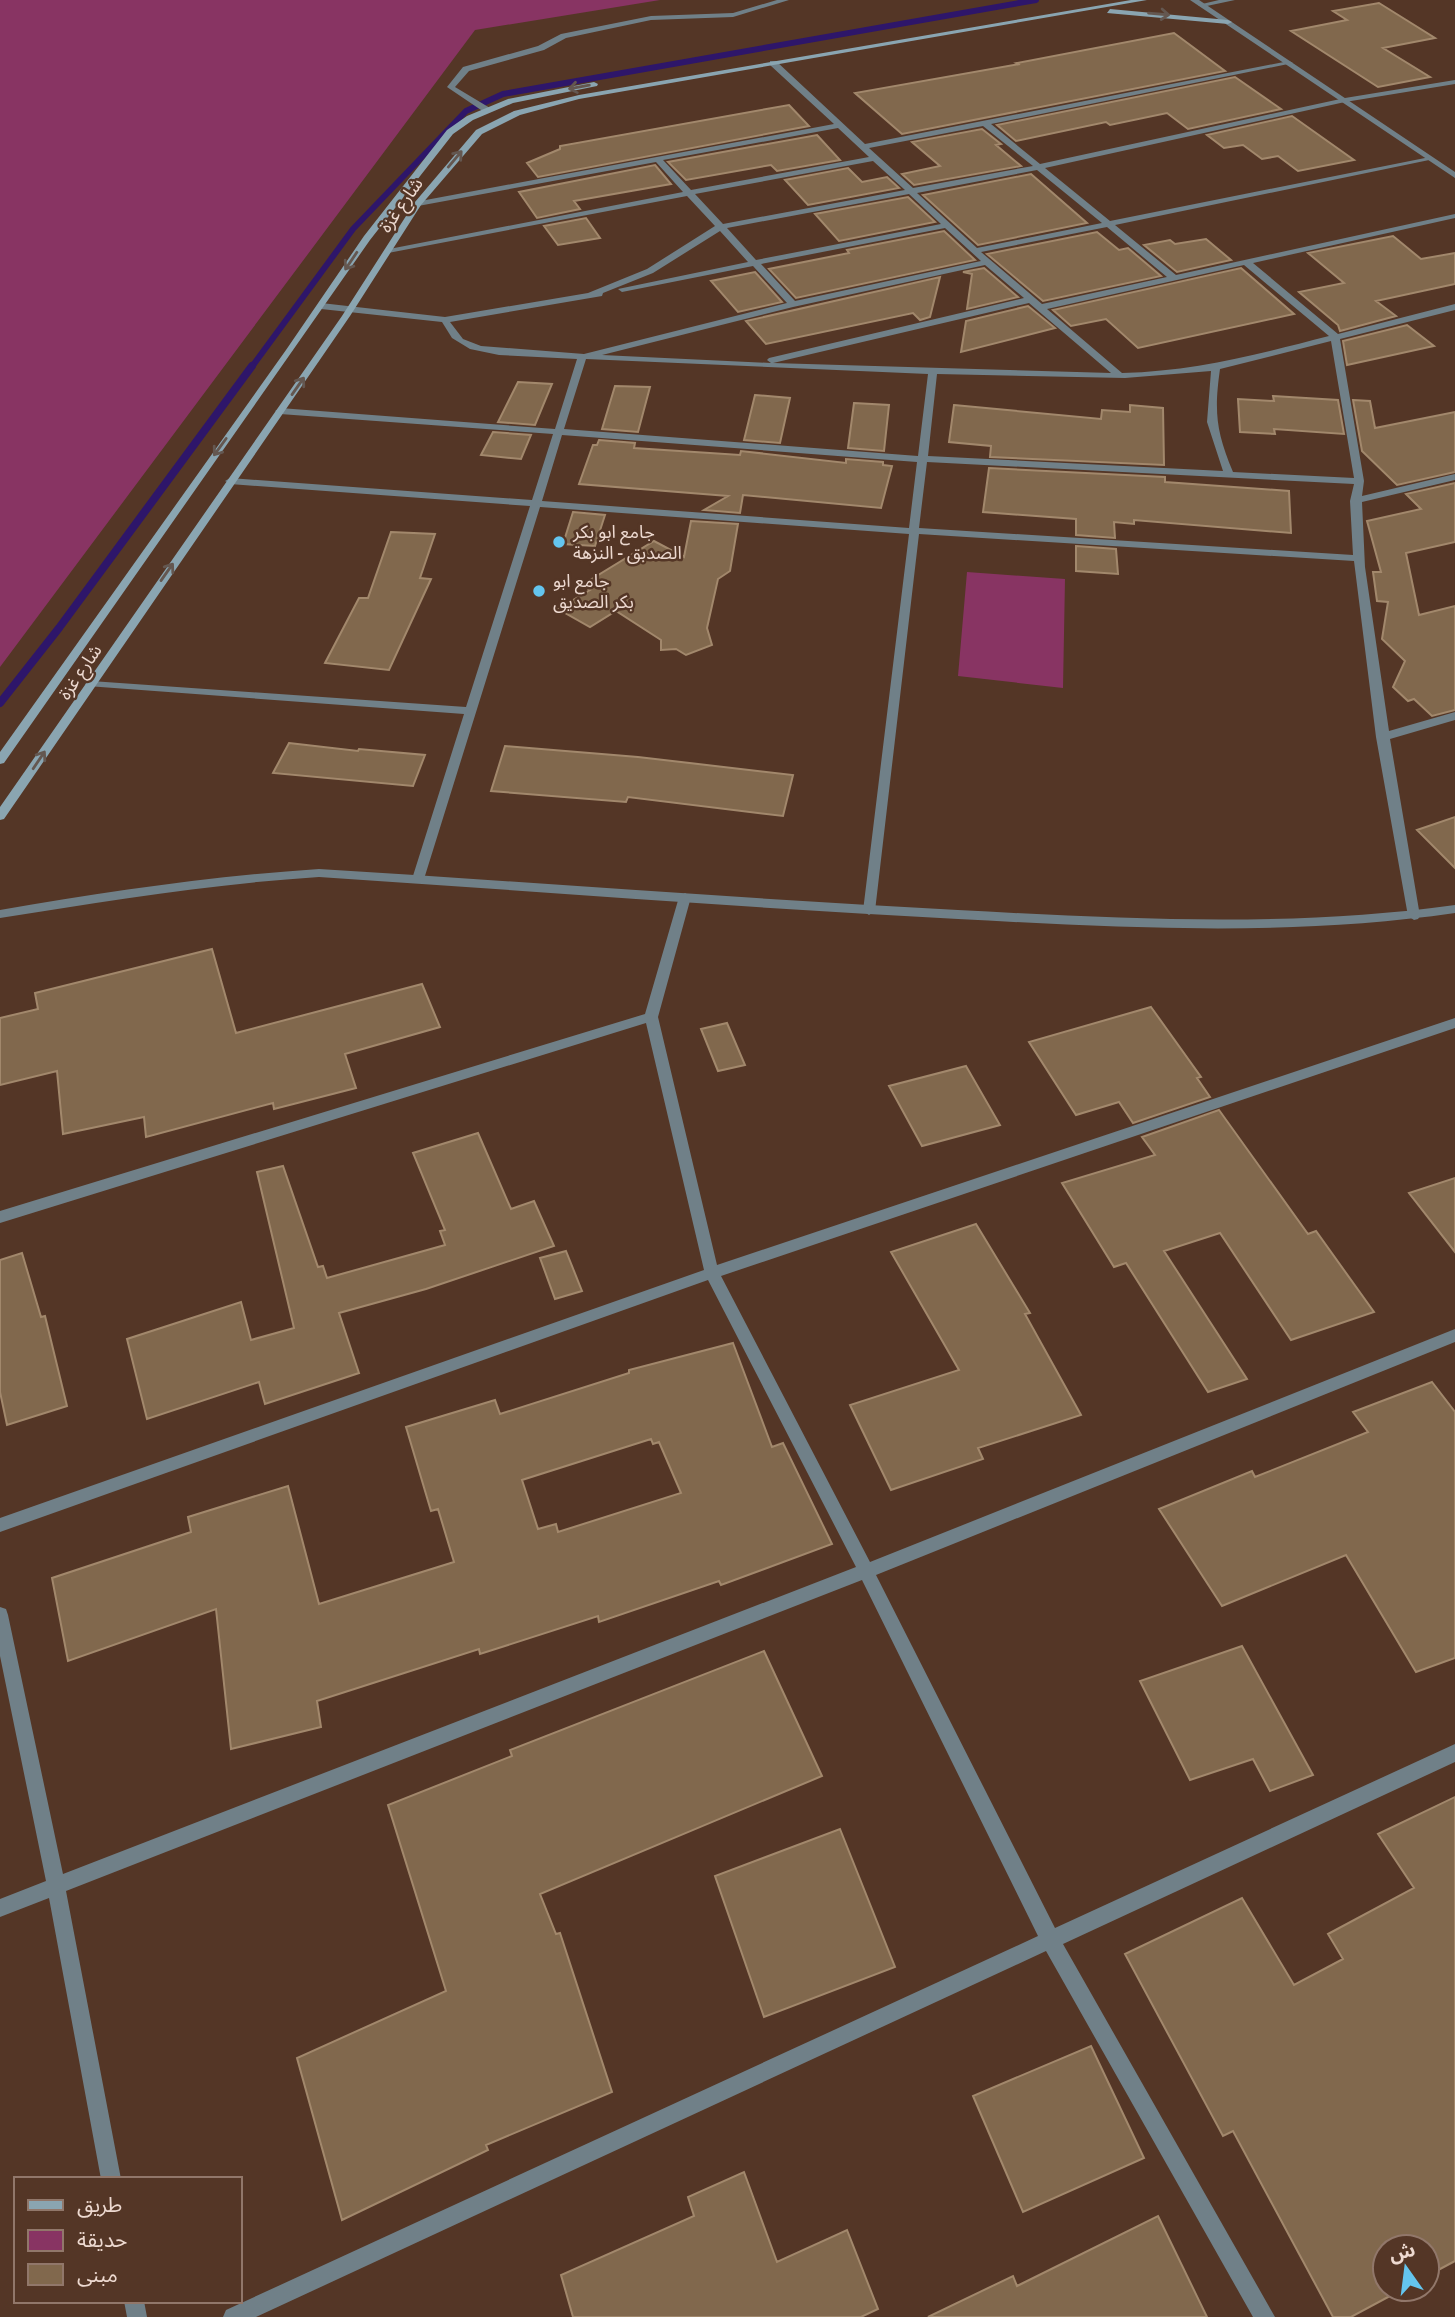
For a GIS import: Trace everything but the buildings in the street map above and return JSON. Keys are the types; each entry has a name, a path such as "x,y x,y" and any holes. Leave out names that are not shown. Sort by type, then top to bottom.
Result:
{"main road":[{"path":"1087,3 1143,0"},
{"name":"شارع غزة","path":"0,760 367,238 437,147 450,132 470,118 511,101 571,88 1087,3"},
{"name":"شارع غزة","path":"0,816 350,310 418,204 470,142 497,121 558,101 1087,3"},
{"path":"1087,3 1228,22"}],"street":[{"path":"487,110 451,87 459,75 476,64 541,48 564,36 660,18 733,15 785,0"},
{"path":"1194,0 1455,176"},
{"path":"1202,5 1231,0"},
{"path":"863,147 1289,62"},
{"path":"772,63 987,262 1119,375"},
{"path":"591,295 650,271 720,227 1040,167 1345,100 1455,82"},
{"path":"985,123 1174,278"},
{"path":"418,204 839,125"},
{"path":"388,250 875,158"},
{"path":"975,251 1430,159"},
{"path":"659,160 793,304"},
{"path":"1042,307 1455,216"},
{"path":"321,306 445,320 591,295 947,225"},
{"path":"582,357 793,304 987,262"},
{"path":"1246,262 1335,336 1359,481 1355,501 1359,558 1382,737 1414,916"},
{"path":"752,364 1033,299"},
{"path":"445,320 451,334 469,347 499,352 933,371 1119,375 1183,373 1216,367 1455,307"},
{"path":"418,880 582,357"},
{"path":"1216,367 1210,423 1229,475"},
{"path":"869,911 933,371"},
{"path":"280,411 922,459 1359,481"},
{"path":"1355,501 1455,477"},
{"path":"230,481 915,531 1359,558"},
{"path":"91,684 471,711"},
{"path":"1382,737 1455,716"},
{"path":"0,914 151,889 241,878 319,873 869,911 1259,927 1341,924 1455,909"},
{"path":"685,897 651,1017 712,1273 866,1571 1051,1941 1265,2317"},
{"path":"0,1217 651,1017"},
{"path":"0,1525 712,1273 1455,1023"},
{"path":"0,1908 866,1571 1455,1335"},
{"path":"0,1615 56,1886 111,2177"},
{"path":"233,2317 1455,1753"}],"green space":[{"path":"0,0 660,0 475,30 0,667"},
{"path":"967,572 1065,579 1063,688 958,676"}],"waterway":[{"path":"251,368 353,229 466,111 503,94 1036,0"},
{"path":"0,703 59,628 252,366"}],"place":[{"name":"جامع ابو بكر الصدبق - النزهة","path":"559,542"},
{"name":"جامع ابو بكر الصديق","path":"539,591"}]}
